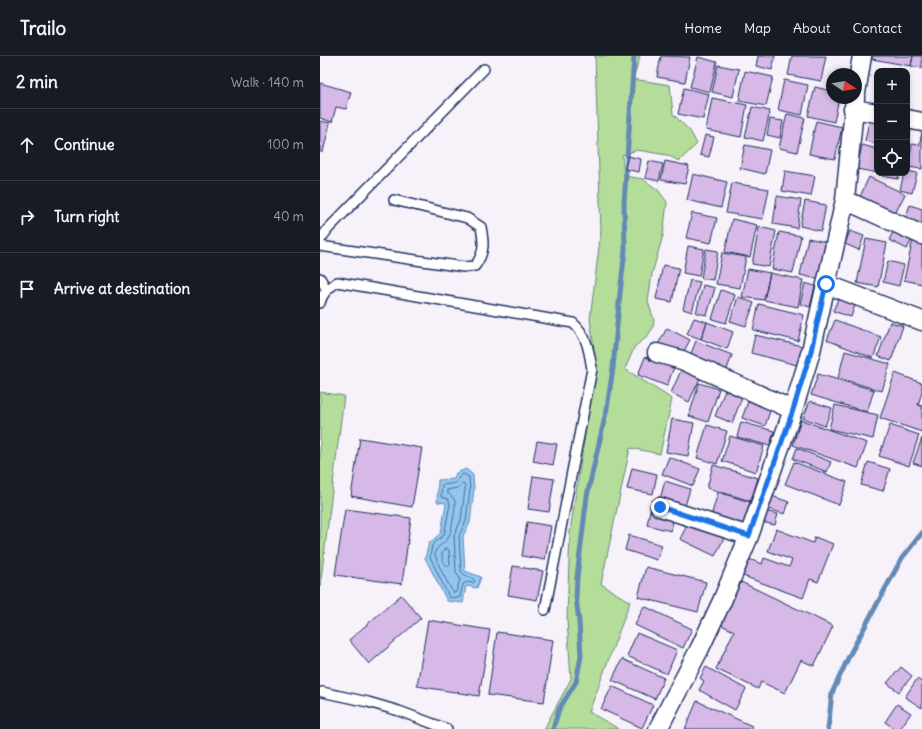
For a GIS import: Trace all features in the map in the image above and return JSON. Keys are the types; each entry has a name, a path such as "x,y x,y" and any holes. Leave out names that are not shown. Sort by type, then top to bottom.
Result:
{"street":[{"path":"860,68 862,56"},
{"path":"658,729 700,648 722,601 749,536 793,410 811,351 845,200 855,104"},
{"path":"862,104 874,111"},
{"path":"910,120 922,122"},
{"path":"845,200 922,235"},
{"path":"826,284 922,321"},
{"path":"657,354 682,360 793,410"},
{"path":"660,507 749,536"}],"lane":[{"path":"320,240 328,229 484,69"},
{"path":"320,246 464,267 475,266 482,257 484,239 481,226 467,218 394,200"},
{"path":"320,278 327,290"},
{"path":"320,303 321,297 337,282 572,323 580,329 586,342 592,369 545,610"},
{"path":"322,692 384,706 447,729"}],"green space":[{"path":"595,56 640,56 633,79 670,85 673,114 690,131 697,144 679,161 667,155 637,150 622,155 624,176 643,179 658,190 667,202 663,235 652,274 648,302 654,320 653,328 646,338 635,346 625,369 672,399 660,454 630,448 601,584 630,602 589,712 619,729 544,729 571,679 567,620 570,531 586,428 594,349 590,319 601,231"},
{"path":"320,392 344,396 320,587"}],"water":[{"path":"466,469 473,475 474,489 470,523 463,536 465,571 481,577 477,588 466,586 463,603 447,601 425,558 429,543 441,533 446,503 437,502 438,480 454,479 456,473"}],"building":[{"path":"661,56 690,57 685,82 657,77"},
{"path":"758,56 775,56 772,70 756,66"},
{"path":"792,56 826,56 821,81 788,75"},
{"path":"872,56 913,56 911,66 872,59"},
{"path":"913,56 922,56 922,68 911,66"},
{"path":"698,57 717,62 710,92 690,87"},
{"path":"718,65 739,69 733,97 712,92"},
{"path":"745,71 773,77 766,106 739,101"},
{"path":"784,80 808,85 802,115 778,110"},
{"path":"320,83 351,92 346,109 336,107 332,122 320,118"},
{"path":"815,87 826,90 826,104 838,104 834,122 808,116"},
{"path":"684,88 709,94 703,119 678,114"},
{"path":"712,98 747,105 741,137 706,130"},
{"path":"752,107 770,111 763,141 745,137"},
{"path":"787,114 805,118 797,152 779,148"},
{"path":"870,116 874,117 874,143 865,141"},
{"path":"770,119 783,121 780,138 767,135"},
{"path":"320,121 330,123 323,152 320,152"},
{"path":"816,121 842,127 835,159 809,154"},
{"path":"910,125 912,125 910,135"},
{"path":"922,133 922,169 910,167 912,144 919,145"},
{"path":"705,135 714,137 709,157 700,155"},
{"path":"745,145 770,150 765,174 740,168"},
{"path":"862,145 874,148 874,172 857,169"},
{"path":"628,156 641,159 639,172 625,169"},
{"path":"649,161 663,164 659,181 645,178"},
{"path":"665,161 689,166 685,184 661,180"},
{"path":"785,171 815,176 811,196 782,191"},
{"path":"910,172 917,173 912,193 900,190 903,176 910,176"},
{"path":"693,174 727,182 721,208 687,200"},
{"path":"882,176 898,176 898,179"},
{"path":"869,177 905,194 893,218 858,201"},
{"path":"732,183 769,189 763,219 726,213"},
{"path":"777,196 801,200 797,228 773,224"},
{"path":"805,201 826,205 821,231 800,226"},
{"path":"910,205 922,209 922,223 920,230 903,224"},
{"path":"692,213 717,218 711,243 686,238"},
{"path":"732,219 757,225 750,257 725,252"},
{"path":"759,227 776,231 769,267 752,264"},
{"path":"895,228 913,237 907,249 889,240"},
{"path":"850,231 864,236 859,250 845,244"},
{"path":"779,232 801,236 793,273 772,269"},
{"path":"808,238 830,243 822,280 800,275"},
{"path":"866,239 887,243 878,287 857,283"},
{"path":"913,239 922,241 922,284 904,280"},
{"path":"688,246 704,249 699,276 683,273"},
{"path":"706,249 718,251 713,280 701,278"},
{"path":"722,253 746,257 740,288 716,284"},
{"path":"888,261 904,265 899,286 883,282"},
{"path":"663,265 679,268 672,302 656,299"},
{"path":"748,269 770,273 764,300 742,297"},
{"path":"770,273 803,280 798,307 764,300"},
{"path":"690,280 700,282 692,312 683,309"},
{"path":"805,283 815,286 810,307 800,304"},
{"path":"703,285 715,288 707,315 696,313"},
{"path":"721,290 735,295 726,323 712,319"},
{"path":"738,297 754,303 746,326 730,321"},
{"path":"838,299 855,305 851,317 833,311"},
{"path":"759,304 804,315 798,341 753,330"},
{"path":"694,318 707,322 701,339 687,334"},
{"path":"835,320 881,337 873,358 827,340"},
{"path":"707,322 733,332 727,349 701,339"},
{"path":"890,322 903,326 891,361 878,356"},
{"path":"667,328 690,340 684,351 679,348 674,356 657,346"},
{"path":"755,335 802,346 797,365 751,353"},
{"path":"696,341 732,355 725,375 688,361"},
{"path":"845,351 890,364 882,391 838,378"},
{"path":"645,357 674,367 667,386 638,375"},
{"path":"683,366 702,374 689,402 671,393"},
{"path":"895,373 922,383 922,392 918,405 922,406 922,432 880,418"},
{"path":"818,374 874,390 867,412 811,395"},
{"path":"699,383 719,389 708,422 689,416"},
{"path":"726,388 743,395 732,423 715,416"},
{"path":"749,399 771,408 765,426 742,418"},
{"path":"810,401 832,408 825,426 803,418"},
{"path":"835,405 878,415 873,439 829,429"},
{"path":"672,419 694,423 688,456 666,452"},
{"path":"801,420 867,443 858,468 793,445"},
{"path":"741,422 774,431 770,446 737,437"},
{"path":"707,425 727,431 717,464 697,458"},
{"path":"890,425 919,435 909,466 879,456"},
{"path":"730,436 764,446 756,472 722,461"},
{"path":"360,438 422,448 412,507 351,496"},
{"path":"922,438 922,466 913,463"},
{"path":"537,441 557,444 553,465 533,461"},
{"path":"797,448 831,462 827,472 793,459"},
{"path":"669,457 700,469 693,486 662,474"},
{"path":"794,462 847,482 839,505 785,484"},
{"path":"868,462 890,469 883,491 861,485"},
{"path":"713,465 758,478 751,501 707,488"},
{"path":"632,468 657,474 653,494 627,489"},
{"path":"533,476 554,479 549,512 528,509"},
{"path":"665,481 690,489 685,506 660,499"},
{"path":"718,492 750,502 742,530 710,520"},
{"path":"772,496 789,502 785,514 768,509"},
{"path":"345,509 411,518 402,584 335,575"},
{"path":"650,510 674,516 671,531 647,525"},
{"path":"764,511 778,514 775,525 761,522"},
{"path":"690,519 725,536 715,556 680,539"},
{"path":"527,522 551,526 545,560 522,556"},
{"path":"776,529 813,543 815,537 833,544 818,582 810,579 803,598 743,576 749,559 762,564 764,558 789,567 792,560 768,551"},
{"path":"629,535 662,545 657,560 625,550"},
{"path":"513,566 543,571 537,600 508,595"},
{"path":"646,567 706,582 698,612 638,597"},
{"path":"741,582 833,626 814,666 801,660 785,693 761,682 758,689 716,669 734,631 721,625"},
{"path":"401,595 421,618 369,664 349,640"},
{"path":"644,606 692,629 683,648 635,625"},
{"path":"428,620 490,630 479,696 417,686"},
{"path":"497,632 553,640 544,702 488,695"},
{"path":"637,633 677,650 667,674 627,656"},
{"path":"622,659 664,678 655,699 612,680"},
{"path":"706,667 746,689 735,710 699,690 704,681 700,678"},
{"path":"901,667 912,676 899,692 887,683"},
{"path":"917,679 922,682 922,708 905,697"},
{"path":"612,686 653,705 642,728 601,709"},
{"path":"697,701 752,726 751,729 685,729"},
{"path":"897,704 911,713 900,729 895,729 885,722"}],"waterway":[{"path":"553,729 559,709 576,682 581,656 576,597 577,577 587,496 607,408 613,368 625,250 624,203 634,56"},
{"path":"828,729 832,693 850,654 902,558 922,533"}],"route":[{"path":"660,507 749,536 793,410 811,351 826,284"}]}
